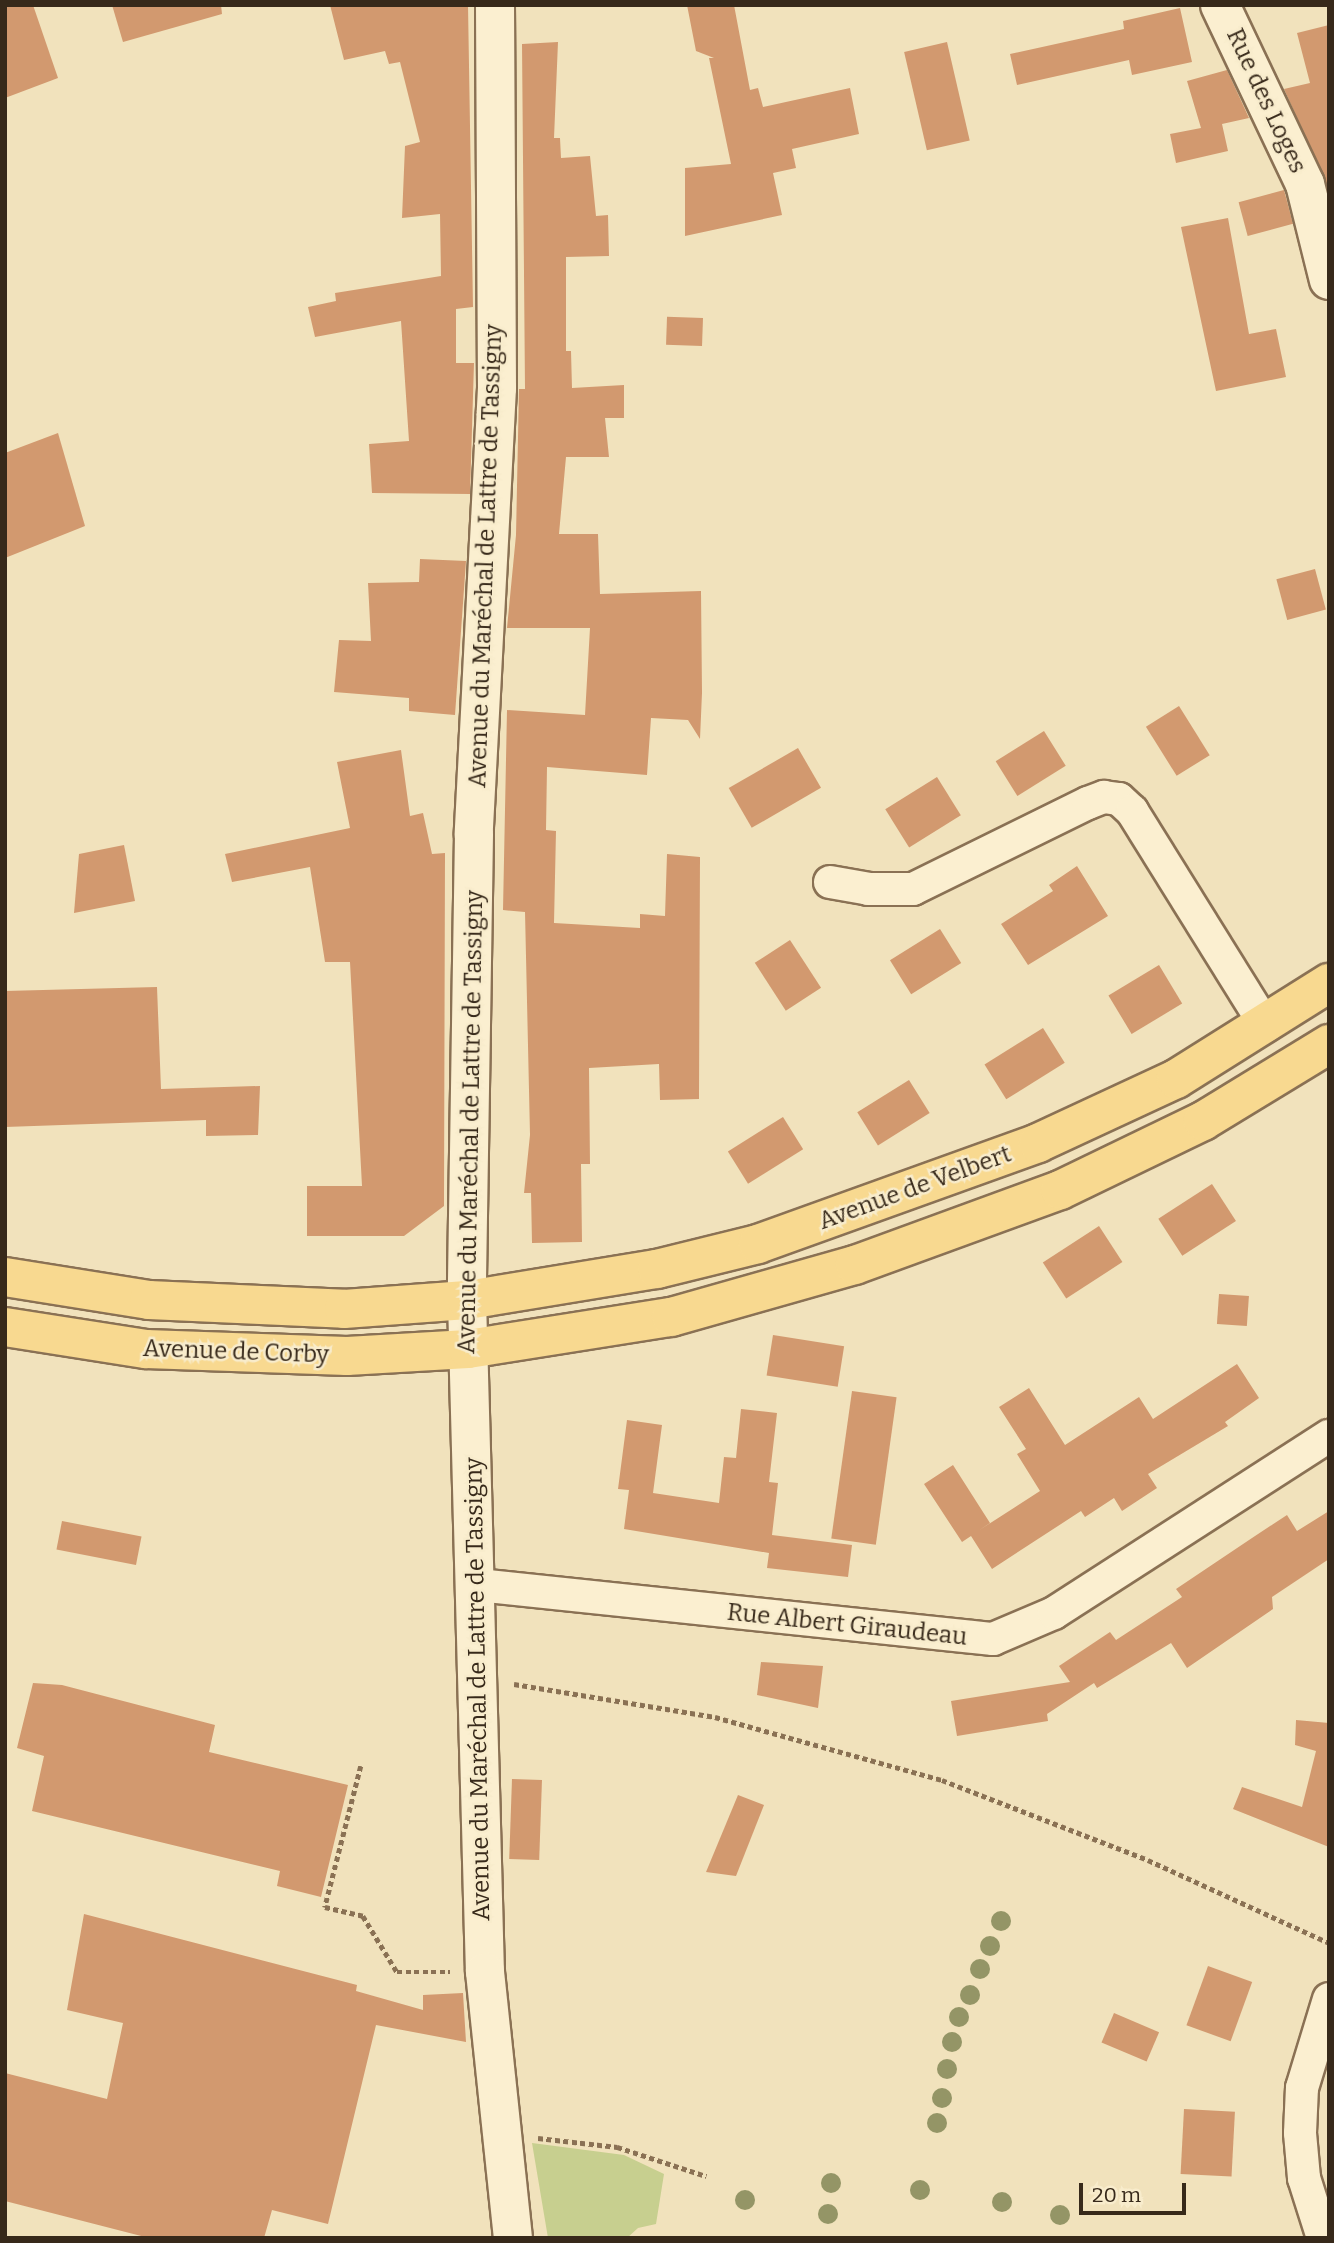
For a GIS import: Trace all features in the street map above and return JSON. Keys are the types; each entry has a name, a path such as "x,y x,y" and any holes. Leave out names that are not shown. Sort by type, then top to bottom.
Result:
{"main road":[{"name":"Avenue du Maréchal de Lattre de Tassigny","path":"495,5 497,388 474,834 467,1300 478,1585 485,1972 499,2133 513,2238"},
{"name":"Rue des Loges","path":"1220,5 1305,184 1329,280"},
{"name":"Avenue de Velbert","path":"467,1300 657,1269 837,1217 1108,1113 1266,1026 1329,983"},
{"path":"468,1349 671,1317 855,1265 1060,1190 1132,1157 1203,1121 1329,1044"},
{"name":"Avenue de Corby","path":"5,1277 149,1300 243,1308 344,1309 467,1300"},
{"name":"Avenue de Corby","path":"5,1327 88,1342 243,1357 468,1349"}],"street":[{"path":"830,882 868,889 913,888 1088,803 1104,797 1119,799 1132,811 1266,1026"},
{"name":"Rue Albert Giraudeau","path":"478,1585 993,1639 1054,1613 1329,1436"},
{"path":"1323,2238 1304,2178 1300,2133 1302,2088 1329,1999"}],"path":[{"path":"478,1679 715,1717 942,1780 1148,1860 1329,1943"},
{"path":"361,1766 325,1907 363,1916 397,1972 485,1972"},
{"path":"499,2133 617,2147 706,2176"}],"green space":[{"path":"532,2143 624,2155 664,2174 656,2224 638,2228 627,2238 548,2238"}],"building":[{"path":"5,5 33,5 58,78 5,98"},
{"path":"112,5 221,5 222,14 123,42"},
{"path":"330,5 468,5 473,307 456,309 456,363 474,363 470,494 372,493 369,444 409,441 401,321 315,337 308,307 336,301 335,293 441,276 440,214 402,218 405,146 420,142 400,62 389,64 385,51 344,60"},
{"path":"687,5 734,5 750,90 758,88 763,107 850,88 859,134 792,149 796,168 773,173 782,215 685,236 685,168 731,164 709,58 714,58 696,51"},
{"path":"1180,8 1192,62 1132,75 1129,60 1017,85 1010,54 1124,29 1123,21"},
{"path":"1329,25 1329,189 1284,89 1310,83 1297,33"},
{"path":"558,42 554,138 560,138 561,158 590,156 596,216 608,215 609,256 566,257 566,351 571,351 572,388 624,385 624,418 605,418 609,457 566,457 559,534 598,534 600,594 701,591 702,693 700,739 688,720 651,718 647,775 547,767 546,830 556,831 554,923 640,928 640,914 665,916 667,854 700,857 699,1099 660,1100 659,1064 589,1068 590,1164 581,1164 582,1242 532,1243 531,1193 524,1193 530,1135 525,912 503,910 507,710 585,715 590,628 507,628 516,535 519,389 525,389 522,44"},
{"path":"947,42 970,140 927,150 904,52"},
{"path":"1227,70 1249,118 1222,124 1228,151 1176,163 1170,134 1201,128 1187,81"},
{"path":"1284,190 1293,224 1248,236 1239,202"},
{"path":"1228,218 1249,334 1276,329 1286,377 1216,391 1181,227"},
{"path":"667,317 703,318 702,346 666,345"},
{"path":"58,433 85,526 5,558 5,453"},
{"path":"420,559 466,561 455,715 409,711 409,698 334,692 339,640 371,641 368,583 419,582"},
{"path":"1315,569 1326,610 1287,620 1276,579"},
{"path":"1179,706 1210,755 1177,776 1146,727"},
{"path":"1044,731 1066,766 1017,796 996,761"},
{"path":"798,748 821,788 752,828 729,788"},
{"path":"401,750 410,816 423,813 432,854 445,853 444,1206 404,1236 307,1236 307,1186 362,1186 350,962 325,962 310,867 232,882 225,854 350,828 337,762"},
{"path":"937,777 961,815 909,847 885,809"},
{"path":"124,845 135,901 74,913 79,854"},
{"path":"1077,866 1108,916 1028,965 1001,924 1053,891 1049,885"},
{"path":"940,929 961,963 911,994 890,960"},
{"path":"790,940 821,988 786,1011 755,963"},
{"path":"1159,965 1182,1004 1132,1034 1108,995"},
{"path":"157,987 161,1089 260,1086 258,1135 206,1136 206,1120 5,1127 5,991"},
{"path":"1043,1028 1065,1063 1006,1099 984,1065"},
{"path":"909,1080 930,1113 878,1145 857,1112"},
{"path":"783,1117 803,1149 748,1184 728,1151"},
{"path":"1212,1184 1236,1221 1182,1256 1158,1219"},
{"path":"1099,1226 1122,1262 1066,1299 1043,1262"},
{"path":"1219,1294 1249,1296 1247,1326 1217,1324"},
{"path":"773,1335 844,1346 838,1387 767,1375"},
{"path":"1237,1364 1259,1398 1225,1422 1228,1426 1148,1474 1157,1488 1122,1511 1114,1498 1085,1517 1081,1511 992,1569 971,1536 962,1542 924,1484 953,1465 990,1523 978,1531 1040,1491 1017,1454 1026,1449 999,1407 1029,1388 1065,1445 1139,1397 1153,1419"},
{"path":"852,1391 897,1397 876,1545 831,1539"},
{"path":"741,1409 777,1413 769,1482 778,1483 772,1535 852,1545 848,1577 767,1568 769,1553 624,1529 629,1490 618,1489 627,1420 662,1425 653,1493 719,1503 724,1457 736,1458"},
{"path":"1329,1511 1329,1559 1272,1597 1273,1609 1187,1668 1171,1643 1097,1688 1094,1683 1047,1714 1048,1721 957,1736 951,1701 1070,1682 1059,1666 1110,1632 1116,1640 1182,1597 1176,1589 1252,1538 1287,1515 1297,1531"},
{"path":"62,1521 142,1536 136,1565 56,1549"},
{"path":"761,1662 823,1666 818,1708 757,1695"},
{"path":"33,1683 62,1685 215,1725 209,1752 348,1785 321,1897 277,1886 280,1871 32,1811 44,1756 17,1748"},
{"path":"1296,1720 1329,1723 1329,1847 1233,1809 1242,1787 1302,1807 1316,1751 1295,1745"},
{"path":"512,1779 542,1780 539,1860 509,1859"},
{"path":"738,1795 764,1805 736,1876 706,1872"},
{"path":"84,1914 357,1985 356,1991 423,2010 423,1995 463,1993 466,2042 376,2025 328,2224 272,2210 264,2238 149,2238 5,2201 5,2073 107,2099 123,2023 67,2010"},
{"path":"1208,1966 1252,1982 1231,2041 1186,2025"},
{"path":"1114,2013 1159,2032 1147,2062 1101,2042"},
{"path":"1184,2109 1235,2112 1232,2177 1181,2174"}]}
